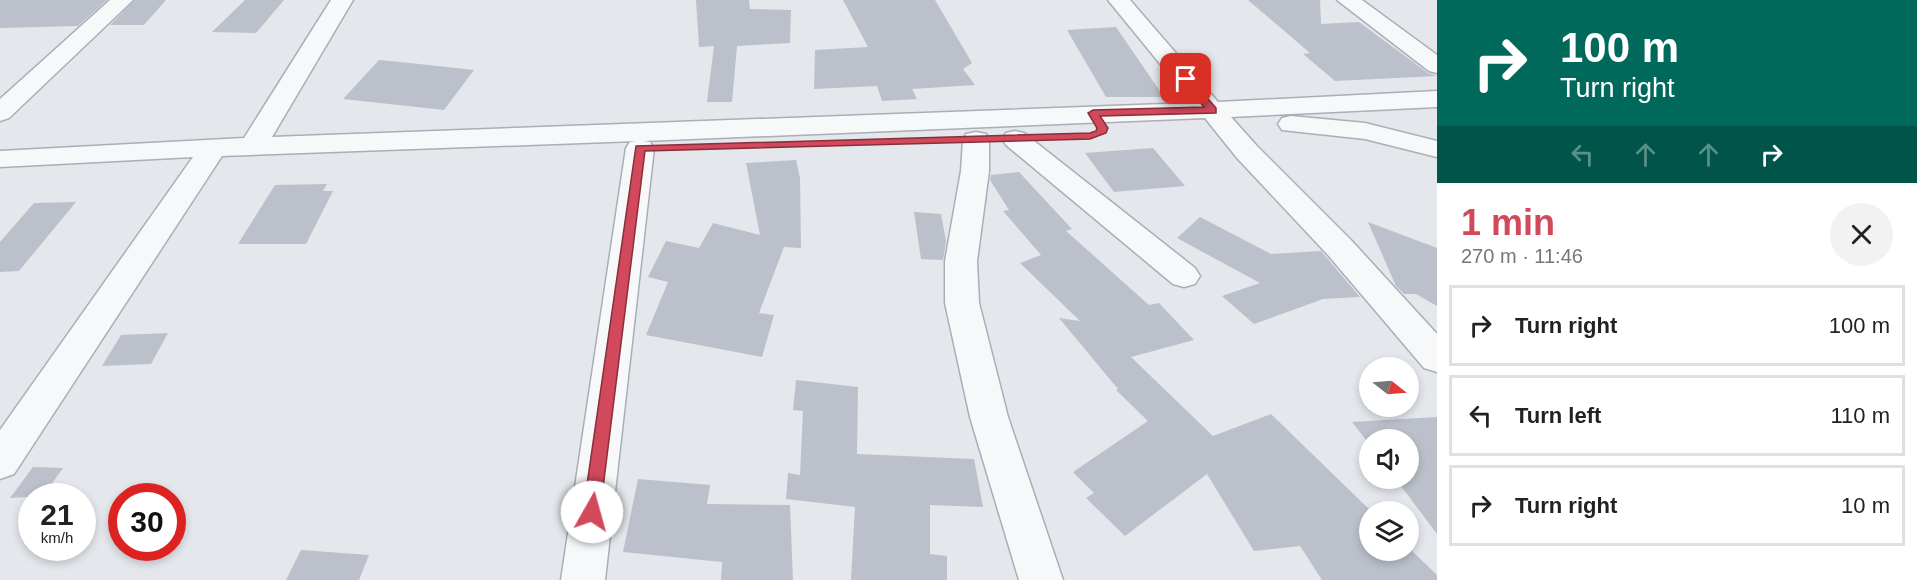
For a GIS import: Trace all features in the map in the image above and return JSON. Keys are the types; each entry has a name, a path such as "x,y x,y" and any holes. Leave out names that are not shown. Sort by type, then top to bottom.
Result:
{"street":[{"path":"0,113 122,0"},
{"path":"342,0 259,146 258,162 260,165 640,148 1090,136 1101,133 1102,128 1093,113"},
{"path":"1119,0 1246,152 1339,247 1437,358"},
{"path":"1348,0 1437,66"},
{"path":"1219,119 1437,99"},
{"path":"0,159 259,146 805,127 1093,113 1219,119 1365,131 1437,149"},
{"path":"1015,139 1184,276"},
{"path":"976,140 975,171 961,261 962,303 989,417 1041,580"},
{"path":"0,462 213,148"},
{"path":"583,580 640,148"}],"building":[{"path":"0,0 107,0 78,26 0,28"},
{"path":"135,0 166,0 144,25 110,25"},
{"path":"245,0 284,0 256,33 212,32"},
{"path":"696,0 749,0 750,9 791,10 790,43 737,46 732,102 707,102 714,46 699,47"},
{"path":"843,0 935,0 972,63 963,69 975,85 912,89 917,99 882,101 877,86 814,89 815,50 868,47"},
{"path":"1248,0 1320,0 1321,24 1359,22 1428,73 1437,76 1335,81 1303,54 1310,53"},
{"path":"1116,27 1164,97 1106,97 1067,30"},
{"path":"379,60 474,70 444,110 343,99"},
{"path":"1153,148 1185,186 1114,192 1085,153"},
{"path":"796,160 800,178 801,248 784,247 759,313 774,315 762,357 646,335 668,282 648,277 666,241 699,248 713,223 760,235 746,163"},
{"path":"1019,172 1072,229 1066,231 1149,305 1159,303 1194,340 1131,357 1213,436 1271,414 1361,501 1359,561 1419,561 1419,558 1437,575 1437,580 1322,580 1300,546 1254,551 1207,474 1125,536 1086,498 1094,493 1073,472 1148,421 1116,390 1118,389 1059,318 1080,321 1020,263 1041,255 1003,211 1009,210 990,180 991,175"},
{"path":"327,184 323,191 333,191 306,244 238,244 275,185"},
{"path":"76,202 19,271 0,272 0,242 34,203"},
{"path":"914,212 941,214 946,241 943,260 921,259"},
{"path":"1200,217 1271,254 1321,251 1360,297 1323,299 1254,324 1222,296 1260,283 1177,238"},
{"path":"1368,222 1437,248 1437,306 1416,294 1404,294 1396,286"},
{"path":"168,333 151,364 102,366 121,335"},
{"path":"796,380 858,387 857,454 974,459 983,507 930,505 930,554 947,556 947,580 851,580 855,507 786,499 788,473 800,475 803,411 793,410"},
{"path":"1437,417 1437,534 1419,510 1419,501 1412,501 1403,489 1419,489 1419,429 1359,429 1359,431 1352,422"},
{"path":"33,467 63,468 52,483 21,483"},
{"path":"638,479 710,485 707,504 790,505 793,580 721,580 722,562 623,552"},
{"path":"18,487 18,498 10,498"},
{"path":"301,550 369,555 359,580 286,580"}],"route":[{"path":"592,512 640,148 1090,136 1101,133 1102,128 1093,113 1212,110 1186,79"}]}
